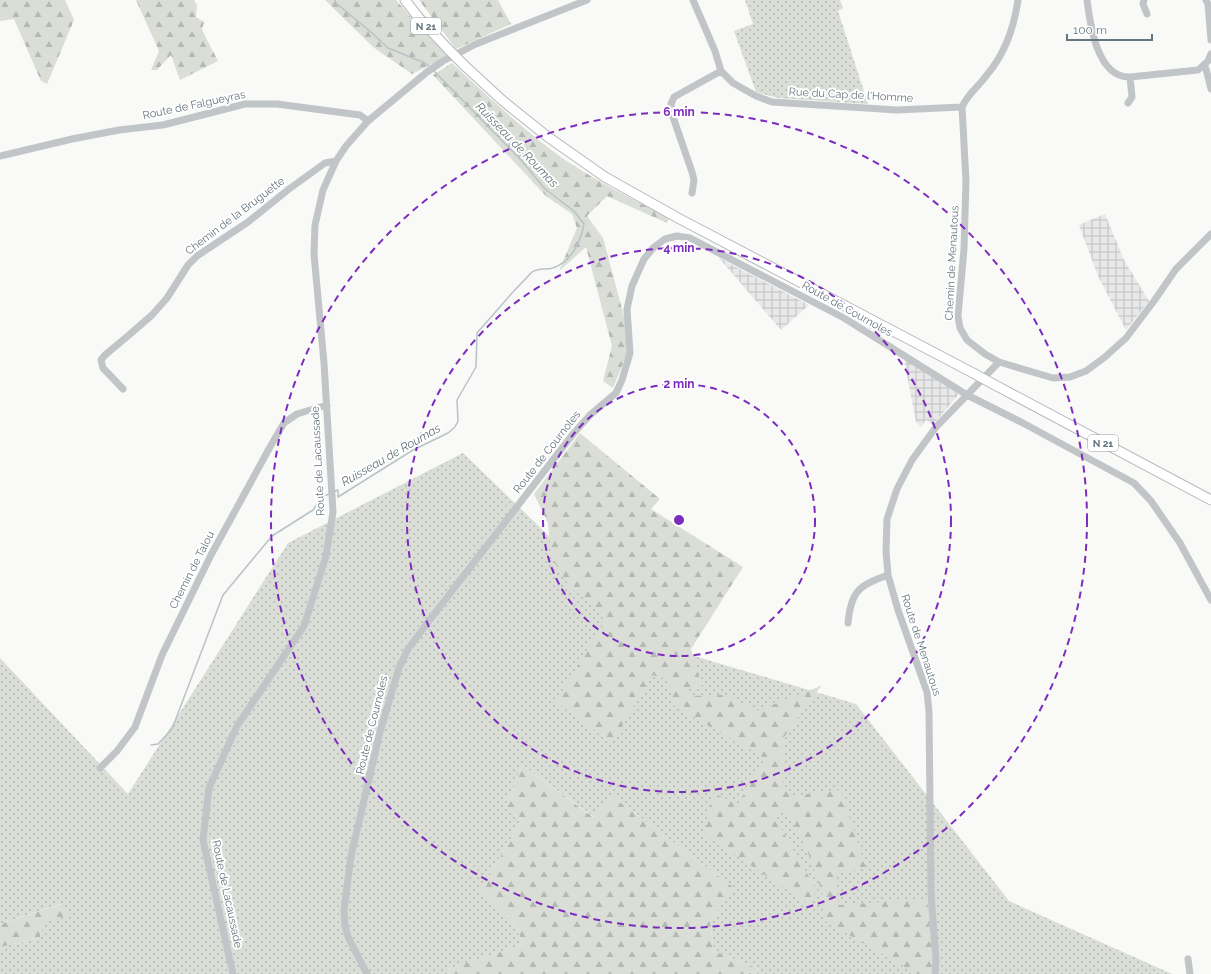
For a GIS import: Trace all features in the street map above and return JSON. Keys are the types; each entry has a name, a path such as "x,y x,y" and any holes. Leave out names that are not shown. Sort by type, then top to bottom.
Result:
{"main road":[{"name":"N 21","path":"404,0 449,50 503,101 542,133 605,177 678,218 1211,500"}],"street":[{"name":"Route de Lacaussade","path":"233,974 203,840 209,788 238,726 304,626 326,556 333,512 327,405 314,254 315,225 323,190 336,161 346,146 368,120 427,72 443,61 476,44 587,0"},
{"path":"692,193 694,180 673,117 671,104 674,96 721,71 715,51 693,0"},
{"path":"962,108 970,94 995,65 1008,40 1015,20 1018,0"},
{"path":"1088,0 1091,28 1106,66 1119,75 1130,77 1198,70 1208,61 1211,54"},
{"path":"1144,0 1143,4 1147,14"},
{"path":"1206,0 1208,4 1211,40"},
{"path":"1204,65 1211,89"},
{"name":"Rue du Cap de l'Homme","path":"721,71 733,83 746,92 772,102 897,110 962,108"},
{"path":"1128,104 1132,97 1130,77"},
{"name":"Route de Falgueyras","path":"0,156 72,139 120,130 163,125 245,104 277,104 360,115 368,120"},
{"name":"Chemin de Menautous","path":"962,108 966,181 964,249 958,316 960,328 967,340 985,354 999,362 1053,378 1070,377 1086,371 1105,357 1126,338 1176,269 1211,234"},
{"name":"Chemin de la Bruguette","path":"123,389 103,368 101,360 130,335 167,298 188,266 198,256 252,219 288,189 325,163 336,161"},
{"name":"Route de Cournoles","path":"367,974 348,937 345,925 344,910 355,841 380,732 398,668 408,649 573,434 590,415 616,393 622,380 630,353 627,309 632,286 644,259 654,247 665,239 677,236 690,238 844,318 967,395 1021,422 1134,483 1152,501 1180,543 1211,600"},
{"name":"Route de Menautous","path":"935,974 936,960 931,894 930,712 927,692 898,610 888,575 886,551 887,519 897,489 912,460 936,427 999,362"},
{"name":"Chemin de Talou","path":"100,768 117,751 135,727 162,655 207,562 284,423 297,414 327,405"},
{"path":"848,623 849,612 857,592 861,587 868,582 888,575"},
{"path":"1188,959 1190,974"}],"shaded area":[{"path":"1105,214 1124,260 1149,301 1126,330 1098,276 1079,225"},
{"path":"719,258 809,305 781,330"},
{"path":"904,359 959,394 933,425 926,420 921,427 916,422"}],"green space":[{"path":"0,0 65,0 74,20 47,84 41,81 14,19 0,21"},
{"path":"136,0 194,0 197,5 196,17 204,22 202,29 218,61 180,80 171,55 157,70 151,70 159,51"},
{"path":"325,0 396,0 448,56 412,74 373,47"},
{"path":"419,0 498,0 511,24 456,49"},
{"path":"745,0 840,0 843,8 838,11 868,104 778,98 756,92 734,31 753,24"},
{"path":"452,63 521,126 565,160 629,198 669,218 667,223 607,196 587,216 603,238 625,320 627,354 613,388 603,381 612,346 586,247 559,271 577,228 572,214 546,196 433,75"},
{"path":"580,433 660,499 651,509 743,567 691,649 702,687 689,689 691,696 722,695 733,698 756,711 821,686 784,737 782,782 792,796 841,790 866,868 835,874 839,905 927,899 933,961 932,974 917,974 823,920 822,891 807,850 789,813 782,808 775,818 816,889 810,905 705,835 713,793 738,804 765,758 674,706 668,679 652,675 612,743 556,702 607,617 569,586 551,556 548,523 534,494"},
{"path":"463,453 664,647 856,704 1009,901 1172,974 745,974 759,969 714,951 710,922 733,887 613,797 594,817 522,765 505,808 522,819 481,891 511,919 524,944 448,969 449,974 0,974 0,947 40,938 43,923 61,904 0,924 0,658 128,794 288,543"},
{"path":"522,765 593,817 613,797 733,887 710,922 714,951 759,969 745,974 449,974 448,969 524,944 511,919 481,891 522,819 505,808"},
{"path":"62,904 68,915 43,923 40,938 0,947 0,924"}],"waterway":[{"name":"Ruisseau de Roumas","path":"335,0 336,3 388,48 425,63 430,67"},
{"name":"Ruisseau de Roumas","path":"335,491 338,490 338,497 413,450 448,433 455,427 458,421 457,400 476,367 477,333 532,272 553,268 565,261 578,244 583,231 584,224 574,211 545,189 521,160 434,71"},
{"name":"Ruisseau de Roumas","path":"151,745 158,744 172,729 223,595 272,536 313,510 322,497 329,494"}]}
